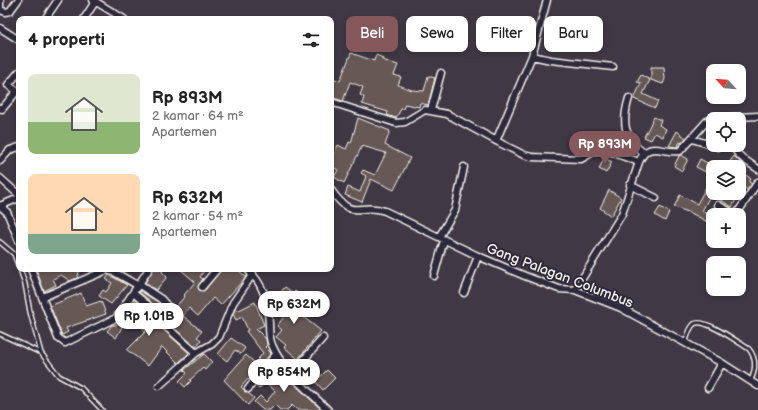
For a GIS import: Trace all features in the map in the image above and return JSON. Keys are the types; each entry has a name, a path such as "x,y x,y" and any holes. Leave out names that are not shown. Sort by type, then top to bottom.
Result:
{"street":[{"path":"0,1 0,8 6,12 10,11 18,0"},
{"path":"47,16 58,0"},
{"path":"496,141 532,53 547,0"},
{"path":"86,16 94,1 119,16"},
{"path":"0,28 16,38"},
{"path":"532,53 559,61 613,67"},
{"path":"431,110 441,73"},
{"path":"16,76 8,85 16,90"},
{"path":"0,108 2,109 5,107 16,92"},
{"path":"629,98 625,110 625,124 628,138 634,147 644,153"},
{"path":"334,103 396,123 405,122 419,112 431,110 447,114 524,155 541,158 581,160 600,148 639,162"},
{"path":"746,118 758,116"},
{"path":"575,290 622,214 630,185 644,153 650,149 680,151 706,122"},
{"path":"692,139 706,143"},
{"path":"0,161 10,150 16,148"},
{"path":"737,152 758,169"},
{"path":"434,276 442,238 455,210 464,167"},
{"path":"0,178 16,194"},
{"path":"718,205 736,214 758,182"},
{"path":"630,185 656,198"},
{"name":"Gang Palagan Columbus","path":"334,194 339,201 349,209 361,210 376,208 478,256 559,289 575,290 621,308 722,363 751,380 758,386"},
{"path":"16,198 0,206 7,212 16,234"},
{"path":"464,293 478,256"},
{"path":"32,272 58,338 65,343 110,323 121,313 147,272"},
{"path":"43,297 102,272"},
{"path":"114,272 138,284 161,299 168,307 161,321"},
{"path":"202,286 214,272"},
{"path":"251,272 259,281 264,290 268,305 271,343 276,354 292,373 328,410"},
{"path":"159,386 196,353 212,344 219,337 233,303 253,274"},
{"path":"133,293 148,305 151,313 196,353"},
{"path":"292,373 322,338"},
{"path":"248,389 276,354"},
{"path":"708,388 722,363"}],"lane":[{"path":"0,242 14,254 16,260"},
{"path":"20,272 25,284 30,312 41,353 59,376 81,388 102,410"},
{"path":"685,344 693,326 696,323 705,323 749,349 754,355 756,369 751,380"},
{"path":"0,334 41,353"}],"building":[{"path":"351,53 374,61 376,55 383,58 382,60 398,65 394,75 401,77 398,85 412,90 424,91 428,76 435,78 428,105 420,103 419,107 405,104 396,118 387,115 388,112 362,104 364,97 360,95 363,87 350,82 343,101 334,98 334,79 340,81"},
{"path":"651,67 664,67 665,79 663,84 651,80"},
{"path":"641,75 650,80 643,94 658,101 655,108 634,99 641,83 637,82"},
{"path":"654,117 661,120 659,125 666,129 663,137 655,133 651,140 644,137"},
{"path":"358,118 390,131 385,145 410,158 394,190 371,179 362,202 345,195 348,187 360,192 366,176 361,173 363,170 375,175 386,153 362,146 344,183 334,177 338,170 334,168 334,154 338,145 346,149 349,142 351,143"},
{"path":"677,131 686,138 682,143 680,142 677,147 669,146"},
{"path":"681,155 688,159 682,171 674,166"},
{"path":"734,156 738,160 731,160"},
{"path":"604,158 612,162 606,173 599,169"},
{"path":"700,159 706,162 706,172 696,167"},
{"path":"746,175 751,179 749,182 752,184 747,190"},
{"path":"706,187 706,200 708,200 702,211 706,213 706,221 691,213 674,207 680,195 697,204"},
{"path":"609,190 621,198 611,216 600,208"},
{"path":"721,200 736,200 732,207"},
{"path":"660,207 669,212 665,221 655,215"},
{"path":"37,272 79,272 77,278 70,281 61,275 53,279 56,285 44,291"},
{"path":"151,272 162,272 167,277 156,290 145,283"},
{"path":"183,272 203,272 200,277 203,279 198,287 202,291 205,290 219,272 240,272 246,277 221,305 213,298 198,316 189,308 183,316 202,331 197,337 201,340 196,347 166,321 171,312 195,282"},
{"path":"109,275 127,285 111,304 99,296 103,290 106,292 112,283 106,279"},
{"path":"285,287 293,293 295,291 301,296 292,308 321,331 298,359 284,347 286,345 276,337 282,330 277,326 283,318 274,310 284,298 279,294"},
{"path":"140,291 158,302 163,308 159,314 151,302 139,292"},
{"path":"81,293 86,306 101,301 106,314 66,328 68,332 62,335 50,306"},
{"path":"134,299 144,308 148,316 189,353 178,363 162,347 148,366 127,350 146,331 128,316 116,338 107,331 112,325 116,325 120,321"},
{"path":"255,302 264,325 256,329 266,339 267,345 265,347 271,353 249,380 248,379 241,387 254,398 248,405 224,380 246,355 255,363 263,353 246,331 248,330 242,317 236,320 233,314 235,309 237,311"},
{"path":"231,338 245,348 241,354 235,350 227,361 218,354"},
{"path":"204,354 212,362 205,370 203,368 190,380 191,381 185,387 179,381 187,373 184,370"},
{"path":"309,361 320,377 327,370 335,378 323,390 314,380 311,382 304,374 301,378 297,374"},
{"path":"275,362 293,383 322,410 297,410 292,405 287,410 280,410 275,405 270,410 263,410 254,402 260,396 266,402 275,391 265,382 259,389 256,386"}]}
